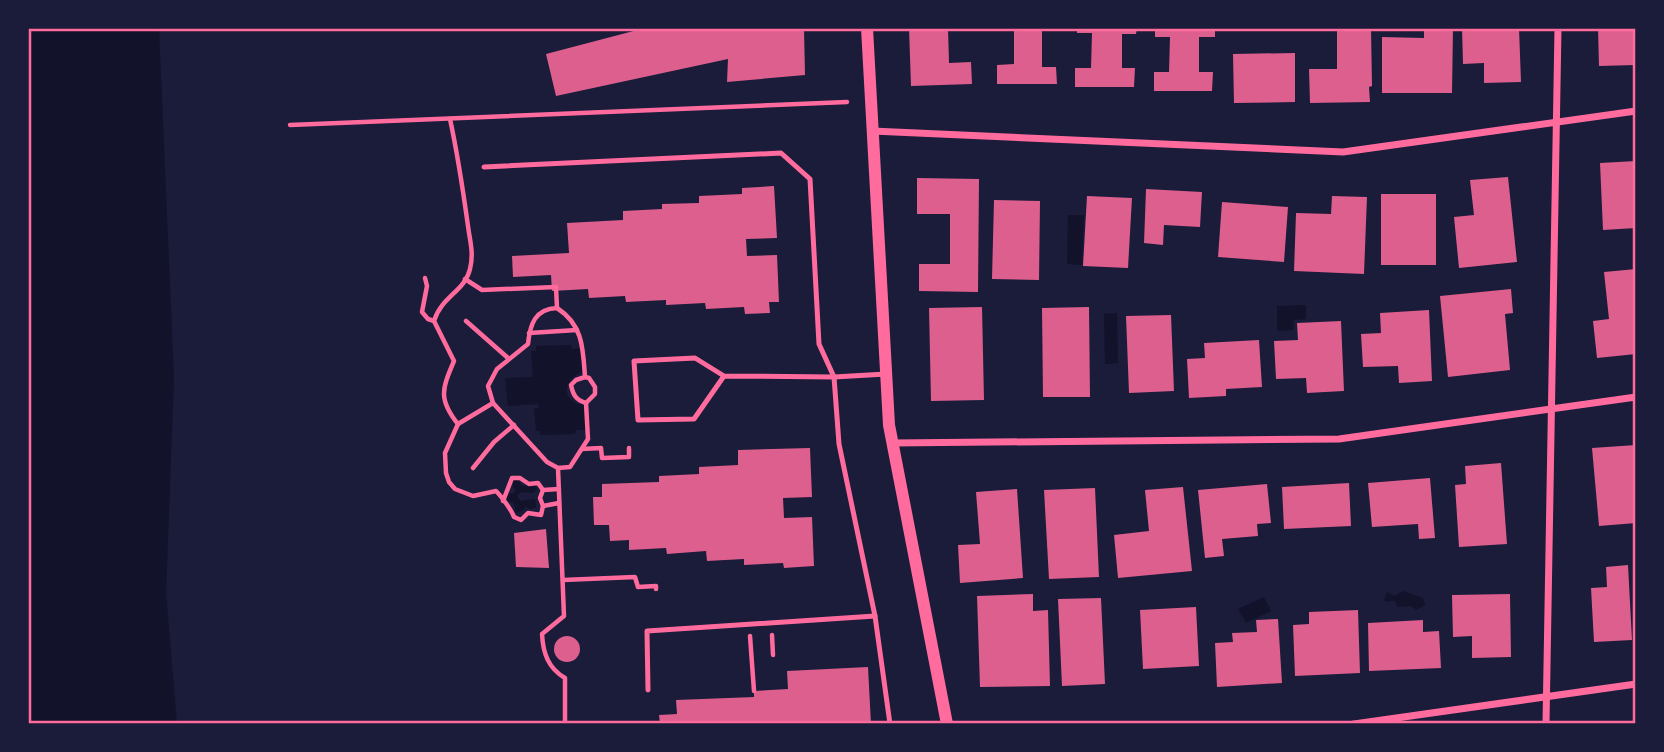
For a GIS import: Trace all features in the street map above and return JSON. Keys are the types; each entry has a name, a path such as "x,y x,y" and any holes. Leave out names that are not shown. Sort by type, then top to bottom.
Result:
{"street":[{"path":"866,28 892,443 947,724"},
{"path":"1546,724 1558,28"},
{"path":"871,131 1343,152 1636,111"},
{"path":"892,443 1339,439 1636,397"},
{"path":"1354,724 1636,684"}],"lane":[{"path":"484,167 781,153 810,179 819,344 834,377 839,444 874,616 890,724"},
{"path":"724,376 694,419 638,420 634,361 695,358 724,376 834,377 886,374"},
{"path":"649,690 647,631 874,616"}],"path":[{"path":"290,125 847,102"},
{"path":"450,119 462,170 468,230 473,248 470,271 438,308 435,321 454,361 443,386 445,408 458,424"},
{"path":"425,278 427,286 422,312 428,319 435,321"},
{"path":"465,279 482,290 556,287 557,308"},
{"path":"585,377 583,345 577,330 571,317 557,308 542,310 536,316 529,332 528,344 508,358 490,379 488,386 493,402 547,462 558,468 570,467 588,439 586,403"},
{"path":"466,321 508,358"},
{"path":"529,332 577,330"},
{"path":"585,377 589,378 595,387 592,399 586,403 578,401 571,385 585,377"},
{"path":"493,402 458,424 445,453 449,482 455,489 472,496 496,491 512,509 514,517 521,520 528,513 541,515 540,498 543,490"},
{"path":"472,468 494,442 514,425"},
{"path":"581,449 601,448 602,458 629,457 629,448"},
{"path":"558,468 564,616 542,634 543,652 556,673 565,678 565,724"},
{"path":"503,502 512,478 520,478 528,484 538,483 543,490"},
{"path":"543,490 559,489"},
{"path":"542,506 559,503"},
{"path":"563,580 635,578 638,587 656,586 656,589"},
{"path":"749,624 754,691"},
{"path":"750,636 772,635 773,655"}],"shaded area":[{"path":"28,28 159,28 174,378 166,592 177,724 28,724"},
{"path":"1068,215 1084,215 1082,265 1067,264"},
{"path":"1306,305 1306,319 1294,320 1293,330 1277,331 1277,306"},
{"path":"1117,313 1118,363 1105,364 1104,314"},
{"path":"571,345 572,349 581,348 582,372 575,375 567,390 571,400 584,405 585,430 576,430 575,434 541,435 540,431 536,431 534,408 539,408 538,404 508,406 505,378 533,377 531,351 536,351 536,346"},
{"path":"513,479 517,479 522,486 535,485 537,489 534,493 521,492 517,496 520,501 535,499 536,507 530,509 525,506 524,510 516,513 514,503 507,501 507,494 516,490 513,487"},
{"path":"1403,591 1423,598 1425,605 1416,610 1411,606 1398,607 1394,600 1384,600 1387,592 1394,596"},
{"path":"1264,597 1271,611 1246,623 1238,609"}],"building":[{"path":"645,28 804,28 805,75 727,82 728,59 556,96 546,54"},
{"path":"909,28 948,28 949,63 971,62 972,84 911,86"},
{"path":"1014,28 1042,28 1042,67 1056,67 1057,84 997,84 997,65 1014,64"},
{"path":"1077,28 1137,28 1136,34 1122,34 1122,68 1135,68 1134,87 1075,87 1075,68 1091,68 1092,33 1077,33"},
{"path":"1155,28 1215,28 1215,37 1199,37 1199,72 1213,72 1212,91 1154,91 1154,72 1169,72 1170,37 1155,37"},
{"path":"1337,28 1371,28 1370,102 1310,103 1309,69 1337,69"},
{"path":"1424,28 1453,28 1452,93 1382,93 1382,37 1424,38"},
{"path":"1462,28 1519,28 1521,82 1484,83 1484,63 1463,64"},
{"path":"1598,28 1636,28 1636,65 1599,66"},
{"path":"1295,53 1295,102 1234,103 1233,54"},
{"path":"1636,161 1636,228 1603,230 1600,163"},
{"path":"1508,177 1517,262 1459,268 1454,217 1474,215 1470,180"},
{"path":"917,178 979,179 978,292 919,291 919,264 950,264 950,214 917,214"},
{"path":"774,186 777,238 746,239 747,256 777,255 779,302 769,302 770,313 745,314 744,307 706,309 705,303 666,305 666,300 626,302 625,296 589,298 588,289 552,291 551,275 513,277 512,256 569,253 567,223 623,220 623,211 662,209 662,204 699,203 699,196 742,194 742,188"},
{"path":"1146,189 1202,192 1200,227 1164,225 1163,245 1144,243"},
{"path":"1381,194 1436,194 1436,265 1381,265"},
{"path":"1087,196 1132,198 1128,268 1083,266"},
{"path":"1332,196 1367,197 1364,274 1294,271 1296,213 1331,214"},
{"path":"994,200 1040,201 1039,280 992,279"},
{"path":"1222,202 1288,207 1284,262 1218,257"},
{"path":"1636,269 1636,354 1597,358 1593,321 1609,319 1604,272"},
{"path":"1511,289 1513,313 1505,314 1510,370 1448,377 1440,296"},
{"path":"982,307 984,400 931,401 929,308"},
{"path":"1089,307 1090,397 1043,397 1042,308"},
{"path":"1429,310 1432,381 1399,383 1398,366 1363,367 1361,334 1381,333 1380,313"},
{"path":"1171,315 1174,391 1129,393 1126,316"},
{"path":"1341,321 1344,391 1307,393 1306,378 1276,379 1274,341 1298,340 1297,323"},
{"path":"1259,340 1262,387 1226,389 1226,396 1189,398 1187,359 1205,358 1204,343"},
{"path":"1636,445 1636,523 1599,526 1592,448"},
{"path":"810,448 812,497 783,498 784,518 812,517 814,566 784,568 783,563 744,565 744,559 707,561 706,551 667,554 666,548 629,550 629,540 610,541 609,525 594,525 593,497 602,497 602,484 659,482 659,476 699,474 699,467 738,465 738,450"},
{"path":"1501,463 1507,544 1459,547 1455,485 1466,484 1465,466"},
{"path":"1430,478 1435,538 1419,539 1418,524 1372,527 1368,483"},
{"path":"1349,483 1351,526 1284,529 1282,487"},
{"path":"1267,484 1271,523 1257,524 1258,536 1222,539 1224,556 1205,558 1198,490"},
{"path":"1183,487 1192,571 1118,578 1114,535 1149,531 1145,490"},
{"path":"1095,488 1099,577 1049,579 1044,490"},
{"path":"1017,489 1023,578 960,583 958,545 980,544 976,492"},
{"path":"546,529 549,568 516,567 514,533"},
{"path":"1628,565 1632,640 1594,642 1591,588 1607,587 1606,567"},
{"path":"1033,594 1033,611 1048,610 1050,686 980,687 977,596"},
{"path":"1510,594 1511,657 1472,658 1472,636 1453,637 1452,595"},
{"path":"1101,598 1105,684 1062,686 1058,599"},
{"path":"1196,607 1199,666 1143,669 1140,610"},
{"path":"1358,610 1360,673 1295,676 1293,625 1309,624 1309,612"},
{"path":"1278,619 1282,683 1217,687 1215,643 1233,642 1232,633 1257,632 1256,620"},
{"path":"1423,620 1423,632 1439,631 1441,668 1369,671 1368,623"},
{"path":"567,636 576,640 580,649 576,658 567,662 558,658 554,649 558,640"},
{"path":"868,667 871,724 660,724 659,715 677,714 676,700 754,697 754,691 788,689 787,671"}]}
